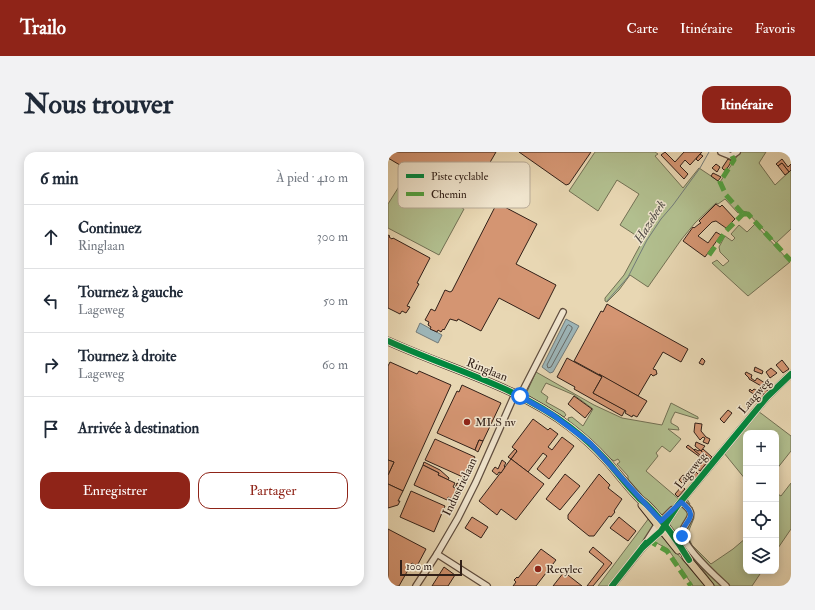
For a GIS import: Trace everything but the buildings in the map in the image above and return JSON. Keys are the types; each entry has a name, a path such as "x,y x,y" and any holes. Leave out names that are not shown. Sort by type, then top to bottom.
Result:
{"main road":[{"name":"Ringlaan","path":"388,341 518,395 553,415 584,438 606,460 638,498 646,503 661,526 710,586"}],"street":[{"path":"721,152 731,156 737,152"},
{"name":"Industrielaan","path":"416,586 458,518 518,395 563,312"},
{"name":"Laagweg","path":"722,452 767,397 791,374"},
{"name":"Lageweg","path":"612,586 722,452"},
{"name":"Lageweg","path":"679,503 687,507 690,512 690,517 682,533 684,541 726,586"},
{"path":"437,554 487,586"}],"green space":[{"path":"595,152 655,152 658,154 655,156 683,188 699,168 720,182 740,152 766,152 759,163 775,185 791,170 791,229 776,243 747,212 742,211 738,213 725,199 718,204 716,203 695,223 681,240 648,287 630,275 619,290 607,302 605,301 605,298 624,275 643,240 620,225 639,194 617,180 598,211 569,191"},
{"path":"398,188 398,208 464,209 439,255 388,228 388,204"},
{"path":"755,224 790,262 748,296 712,263 717,260 723,266 729,261 720,252 719,247 725,236 732,241 735,238 731,234 739,225 747,232"},
{"path":"536,372 594,405 622,418 662,425 671,403 698,417 698,419 675,412 671,423 678,427 679,430 668,429 681,439 670,452 662,446 656,453 658,456 646,471 680,500 673,508 665,514 659,515 617,464 620,462 618,459 614,461 609,458 600,448 569,422 568,418 572,417 583,426 593,409 574,395 546,383 541,392 548,397 546,402 564,412 566,415 564,417 526,394"},
{"path":"756,412 762,414 791,436 791,451 779,466 779,430 743,430 743,476 724,453 687,499 690,504 685,503 684,501"},
{"path":"791,483 791,529 779,547 779,495 781,496"},
{"path":"680,505 684,506 689,513 681,535 725,586 715,586 669,525"},
{"path":"692,507 694,518 687,535 692,545 711,564 743,541 743,574 760,574 752,586 729,586 685,541 684,529"},
{"path":"649,518 654,524 654,528 610,586 598,586"},
{"path":"661,536 705,586 693,586 668,549 653,541"}],"water":[{"path":"566,319 579,326 553,372 550,373 542,367"},
{"path":"420,323 442,335 438,343 416,332"}],"waterway":[{"name":"Hazebeek","path":"607,301 628,277 647,240 700,168 709,152"}],"marked path":[{"path":"732,156 734,160 720,182 726,195 743,214"},
{"path":"743,214 748,214 791,261"},
{"path":"709,255 726,231 743,214"},
{"path":"648,540 667,551 691,586"}],"cycle path":[{"path":"388,341 505,389 528,400 570,427 598,451 640,499 653,511 670,531 689,560"},
{"path":"643,547 661,531 678,505 767,397 791,374"},
{"path":"612,586 646,543"}],"place":[{"name":"MLS nv","path":"467,422"},
{"name":"Recylec","path":"538,569"}],"route":[{"path":"520,396 553,415 590,443 638,498 646,503 661,521 681,502 686,505 690,512 690,517 683,529 682,536"}]}
